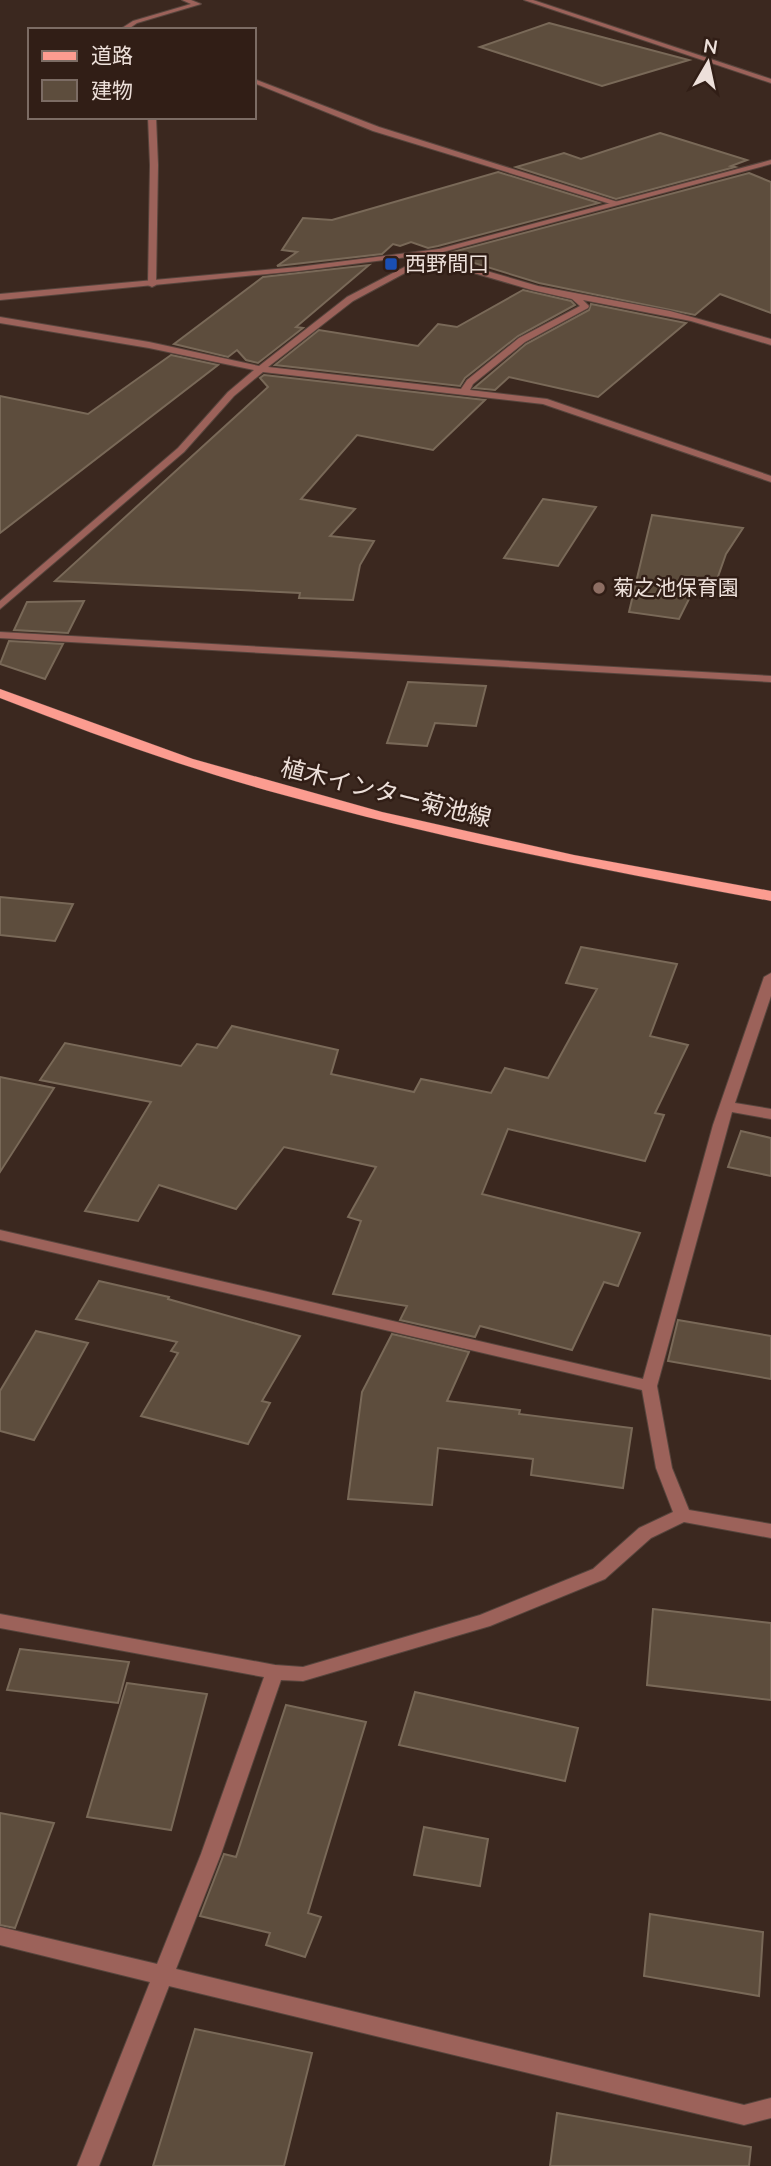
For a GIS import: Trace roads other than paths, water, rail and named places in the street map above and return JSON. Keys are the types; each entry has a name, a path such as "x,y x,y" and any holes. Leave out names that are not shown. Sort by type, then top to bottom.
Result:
{"main road":[{"name":"植木インター菊池線","path":"0,693 88,730 169,757 371,816 635,873 771,896"}],"street":[{"path":"125,28 135,22 198,4 185,0"},
{"path":"527,0 771,81"},
{"path":"256,82 376,129 617,203"},
{"path":"152,119 155,165 152,285"},
{"path":"0,297 152,285 382,260 439,251 771,162"},
{"path":"0,606 181,450 231,394 350,299 439,251"},
{"path":"427,257 449,261 513,283 694,320 744,332 771,342"},
{"path":"465,390 470,382 522,341 585,306 575,297"},
{"path":"0,320 149,345 262,369 544,401 771,479"},
{"path":"0,635 771,678"},
{"path":"684,1516 664,1468 649,1386 726,1106 771,977"},
{"path":"726,1106 771,1114"},
{"path":"0,1235 649,1386"},
{"path":"0,1621 275,1672 303,1674 484,1621 599,1574 645,1534 684,1516 771,1531"},
{"path":"88,2166 211,1854 275,1672"},
{"path":"0,1936 744,2115 771,2108"}],"place":[{"name":"西野間口","path":"391,264"},
{"name":"菊之池保育園","path":"599,588"}]}
